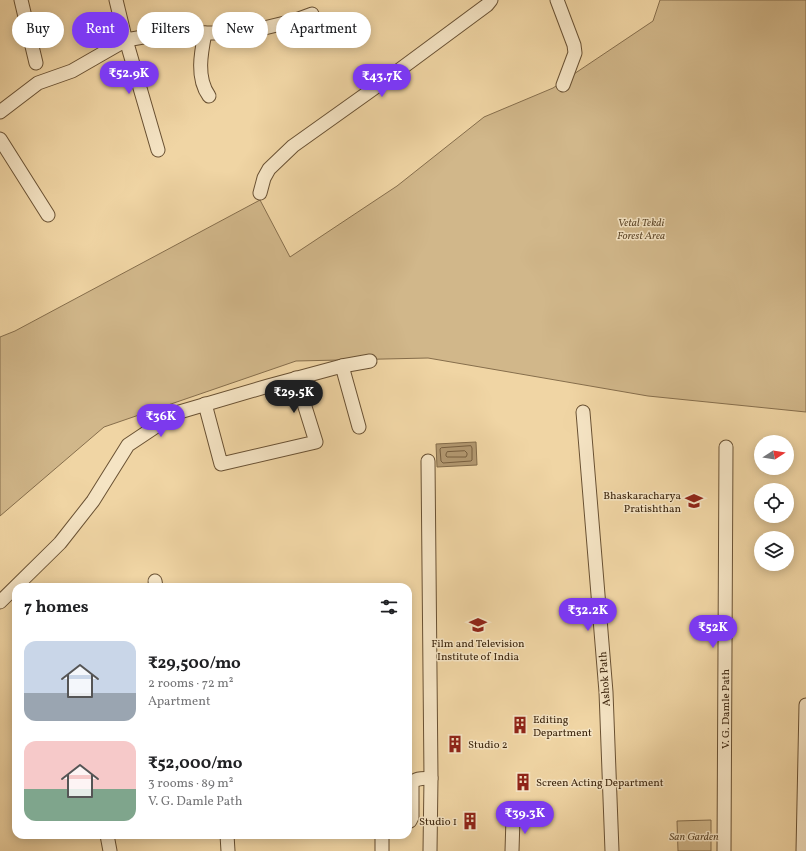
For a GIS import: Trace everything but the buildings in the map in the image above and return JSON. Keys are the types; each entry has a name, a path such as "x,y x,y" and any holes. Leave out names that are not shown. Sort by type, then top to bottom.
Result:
{"street":[{"path":"21,0 36,63"},
{"path":"116,0 119,12"},
{"path":"260,193 264,178 269,169 293,146 387,79 487,5 491,0"},
{"path":"557,0 575,50 563,85"},
{"path":"129,39 166,33 244,33 276,25"},
{"path":"205,33 200,57 202,82 204,89 209,96"},
{"path":"0,112 38,83 72,71 112,48"},
{"path":"128,48 158,150"},
{"path":"0,139 48,215"},
{"path":"19,583 60,543 93,501 128,445 176,413 296,378 342,366 370,361"},
{"path":"342,366 359,427"},
{"path":"204,404 221,464 316,442 296,378"},
{"name":"Ashok Path","path":"583,412 606,692 612,851"},
{"name":"V. G. Damle Path","path":"724,851 726,447"},
{"path":"428,460 431,778 430,851"},
{"path":"0,602 12,590"},
{"path":"803,851 806,705"},
{"path":"412,817 412,782 418,779 431,778"},
{"path":"512,818 512,851"},
{"path":"108,839 110,851"},
{"path":"227,839 228,851"},
{"path":"382,839 382,851"}],"green space":[{"name":"Vetal Tekdi Forest Area","path":"660,0 806,0 806,412 648,396 428,358 296,361 104,427 0,516 0,337 15,331 260,200 290,257 397,186 484,117 553,88 653,21"},
{"name":"San Garden","path":"711,820 711,851 678,851 677,821"}],"water":[{"path":"476,442 477,465 437,467 436,444"}],"place":[{"name":"Bhaskaracharya Pratishthan","path":"694,501"},
{"name":"Film and Television Institute of India","path":"478,625"},
{"name":"Editing Department","path":"520,725"},
{"name":"Studio 2","path":"455,744"},
{"name":"Screen Acting Department","path":"523,782"},
{"name":"Studio 1","path":"470,821"}]}
